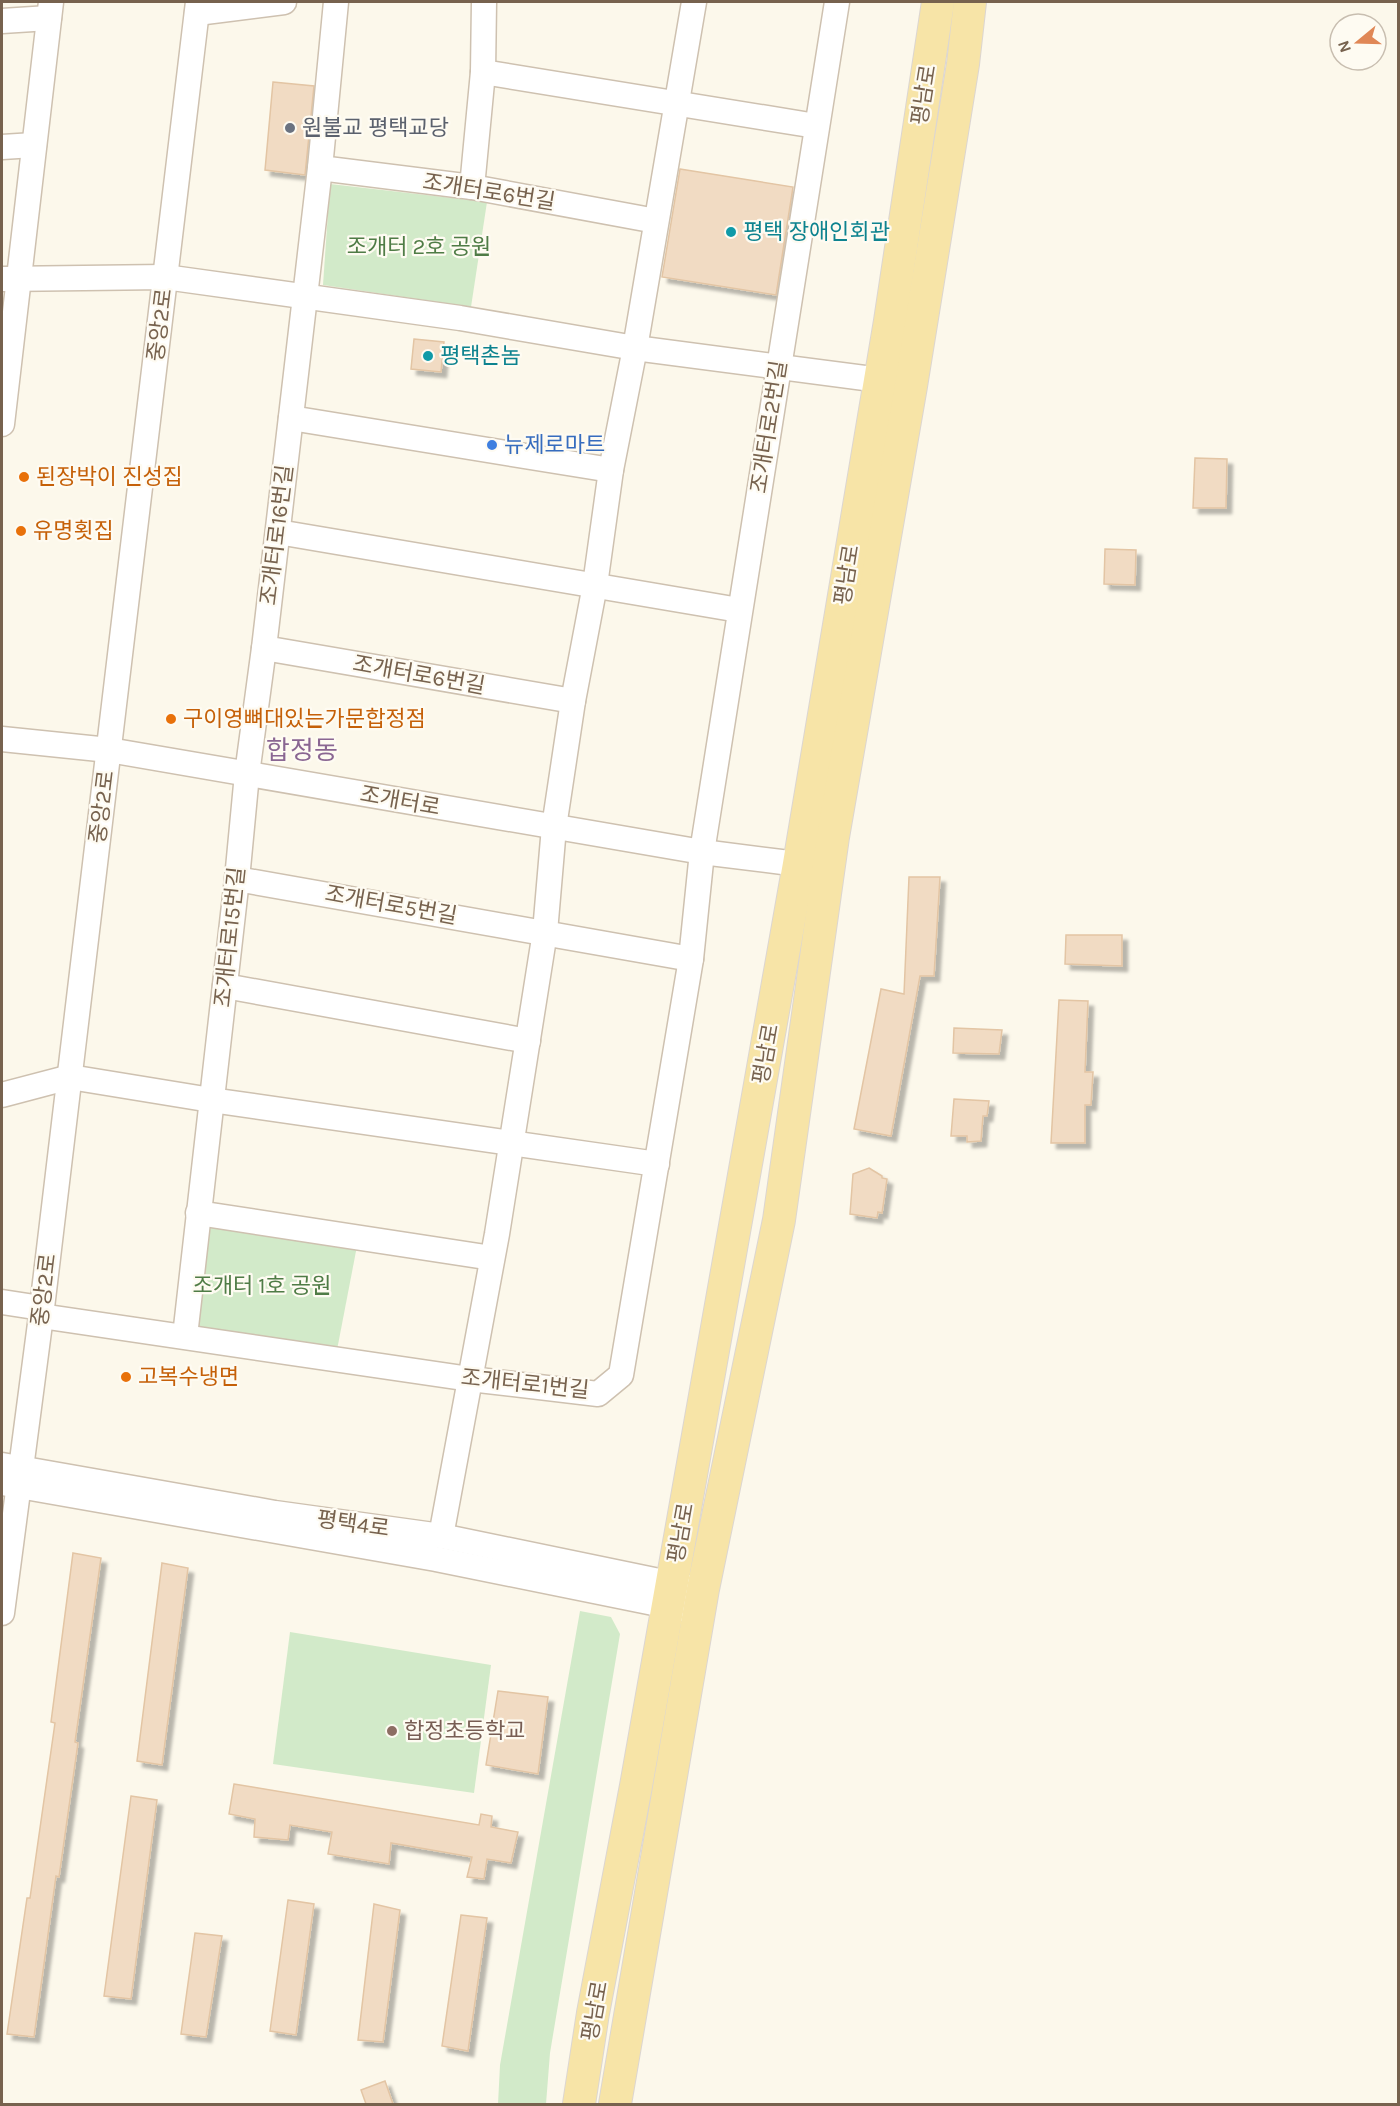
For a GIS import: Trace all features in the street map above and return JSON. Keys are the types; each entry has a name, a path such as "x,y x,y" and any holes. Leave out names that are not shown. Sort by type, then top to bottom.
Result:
{"main road":[{"name":"평남로","path":"615,2104 701,1600 779,1220 814,866 880,380 938,2"},
{"name":"평남로","path":"579,2104 593,2013 670,1596 913,375 963,64 970,2"}],"street":[{"path":"198,7 284,2"},
{"name":"조개터로16번길","path":"247,774 278,532 320,168 336,2"},
{"path":"472,187 483,72 484,2"},
{"path":"441,1536 492,1258 528,1041 545,932 554,827 573,701 595,585 611,470 635,348 694,2"},
{"name":"조개터로2번길","path":"702,852 837,2"},
{"name":"중앙2로","path":"2,1613 10,1475 41,1312 198,7"},
{"path":"2,21 50,10 34,145 9,278 2,424"},
{"path":"483,72 816,126"},
{"path":"2,147 34,145"},
{"name":"조개터로6번길","path":"320,168 472,187 656,221"},
{"path":"9,278 165,277 460,318 635,348 880,380"},
{"path":"291,418 611,470"},
{"path":"278,532 739,610"},
{"name":"조개터로6번길","path":"264,648 573,701"},
{"name":"조개터로","path":"2,738 109,750 702,852 814,866"},
{"name":"조개터로15번길","path":"185,1336 247,774"},
{"name":"조개터로1번길","path":"2,1302 41,1312 185,1336 470,1379 598,1394 621,1375 691,959 702,852"},
{"name":"조개터로5번길","path":"237,879 691,959"},
{"path":"225,986 528,1041"},
{"path":"2,1095 70,1077 211,1100 657,1164"},
{"path":"198,1213 492,1258"},
{"name":"평택4로","path":"10,1475 436,1559 701,1600"},
{"name":"평택4로","path":"10,1475 441,1536 670,1596"}],"green space":[{"name":"조개터 2호 공원","path":"330,184 487,202 471,307 323,285"},
{"name":"조개터 1호 공원","path":"211,1224 357,1246 337,1350 195,1331"},
{"path":"580,1611 611,1617 620,1634 550,2053 546,2104 498,2104 500,2065"},
{"path":"290,1632 491,1665 474,1793 273,1764"}],"building":[{"name":"원불교 평택교당","path":"273,82 314,86 305,175 265,170"},
{"name":"평택 장애인회관","path":"680,169 793,187 776,295 662,277"},
{"name":"평택촌놈","path":"414,339 444,342 441,372 411,369"},
{"path":"1195,458 1227,459 1226,508 1193,508"},
{"path":"1105,549 1136,550 1135,585 1104,584"},
{"path":"909,877 940,877 934,976 920,976 891,1136 854,1129 881,989 904,994"},
{"path":"1066,935 1122,935 1122,966 1065,964"},
{"path":"1059,1000 1088,1001 1085,1072 1093,1072 1091,1105 1085,1105 1085,1143 1051,1143"},
{"path":"954,1028 1002,1030 999,1054 953,1053"},
{"path":"954,1099 989,1101 987,1116 983,1116 981,1141 967,1142 967,1136 951,1136"},
{"path":"869,1168 887,1179 882,1213 878,1212 877,1218 850,1214 853,1174"},
{"path":"73,1553 101,1558 75,1742 78,1743 59,1877 56,1876 34,2037 7,2034 27,1898 30,1898 55,1723 51,1722"},
{"path":"162,1563 188,1568 162,1765 137,1761"},
{"path":"498,1691 548,1697 538,1774 486,1765"},
{"path":"234,1784 479,1825 481,1814 492,1816 491,1827 518,1832 511,1863 487,1859 484,1879 467,1877 472,1857 391,1843 389,1864 328,1854 332,1832 290,1825 288,1840 254,1837 255,1819 229,1814"},
{"path":"131,1796 157,1800 131,1999 104,1996"},
{"path":"288,1900 314,1904 296,2035 270,2031"},
{"path":"374,1904 400,1910 383,2042 358,2040"},
{"path":"461,1915 487,1918 468,2051 442,2046"},
{"path":"195,1933 222,1936 206,2037 181,2034"},
{"path":"385,2081 393,2104 366,2104 361,2090"}],"place":[{"name":"원불교 평택교당","path":"290,128"},
{"name":"평택 장애인회관","path":"731,232"},
{"name":"평택촌놈","path":"428,356"},
{"name":"뉴제로마트","path":"492,445"},
{"name":"된장박이 진성집","path":"24,477"},
{"name":"유명횟집","path":"21,531"},
{"name":"구이영뼈대있는가문합정점","path":"171,719"},
{"name":"고복수냉면","path":"126,1377"},
{"name":"합정초등학교","path":"392,1731"}],"district":[{"name":"합정동","path":"302,750"}]}
